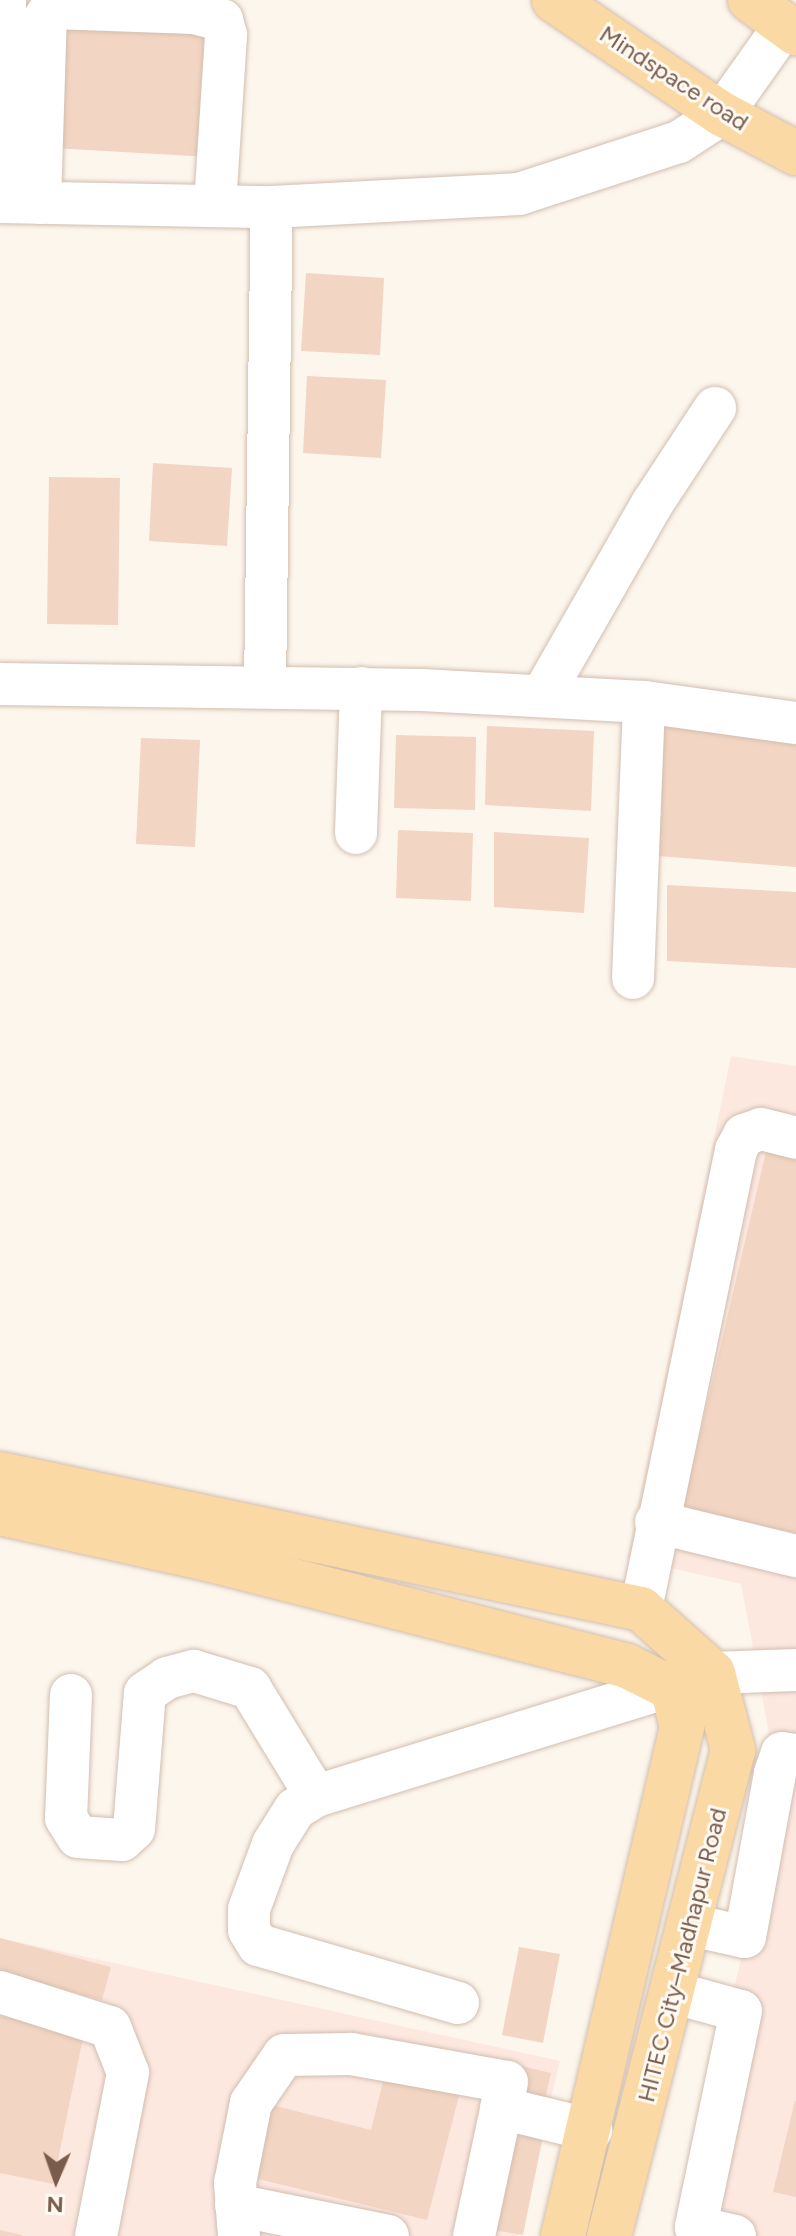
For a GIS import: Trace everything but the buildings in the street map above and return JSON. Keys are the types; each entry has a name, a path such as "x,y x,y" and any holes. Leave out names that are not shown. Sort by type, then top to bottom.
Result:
{"main road":[{"name":"Mindspace road","path":"554,0 722,114 796,153"},
{"path":"0,1474 641,1609 713,1673"},
{"path":"0,1513 212,1560 627,1666 673,1689"},
{"name":"HITEC City–Madhapur Road","path":"609,2236 675,1993 733,1750 713,1673"},
{"name":"HITEC City–Madhapur Road","path":"563,2236 591,2130 682,1727 673,1689"}],"street":[{"path":"0,181 5,0"},
{"path":"215,206 226,35 222,20 194,13 52,8 46,16 20,203 272,207 519,194 659,152 722,114 777,19"},
{"path":"265,686 272,207"},
{"path":"542,696 644,517 715,408"},
{"path":"0,684 361,688 542,696 644,702 796,723"},
{"path":"356,833 361,688"},
{"path":"633,978 644,702"},
{"path":"641,1609 656,1522 736,1150 744,1135 761,1129 796,1138"},
{"path":"656,1522 796,1556"},
{"path":"458,2003 258,1945 249,1930 249,1909 273,1844 295,1809 316,1796 673,1689 713,1673 796,1670"},
{"path":"71,1695 66,1818 78,1837 122,1840 134,1829 145,1693 167,1678 194,1671 250,1688 316,1796"},
{"path":"691,1925 745,1937 775,1773 782,1753 796,1755"},
{"path":"0,1992 110,2027 128,2073 96,2236"},
{"path":"675,1993 741,2011 696,2227 735,2236"},
{"path":"388,2236 238,2220 235,2183 251,2103 284,2055 351,2054 507,2082 474,2236"},
{"path":"501,2108 591,2130"}],"shaded area":[{"path":"731,1056 796,1066 796,2236 673,2236 781,1797 741,1584 627,1558"},
{"path":"0,1938 560,2061 518,2236 0,2236"}]}
